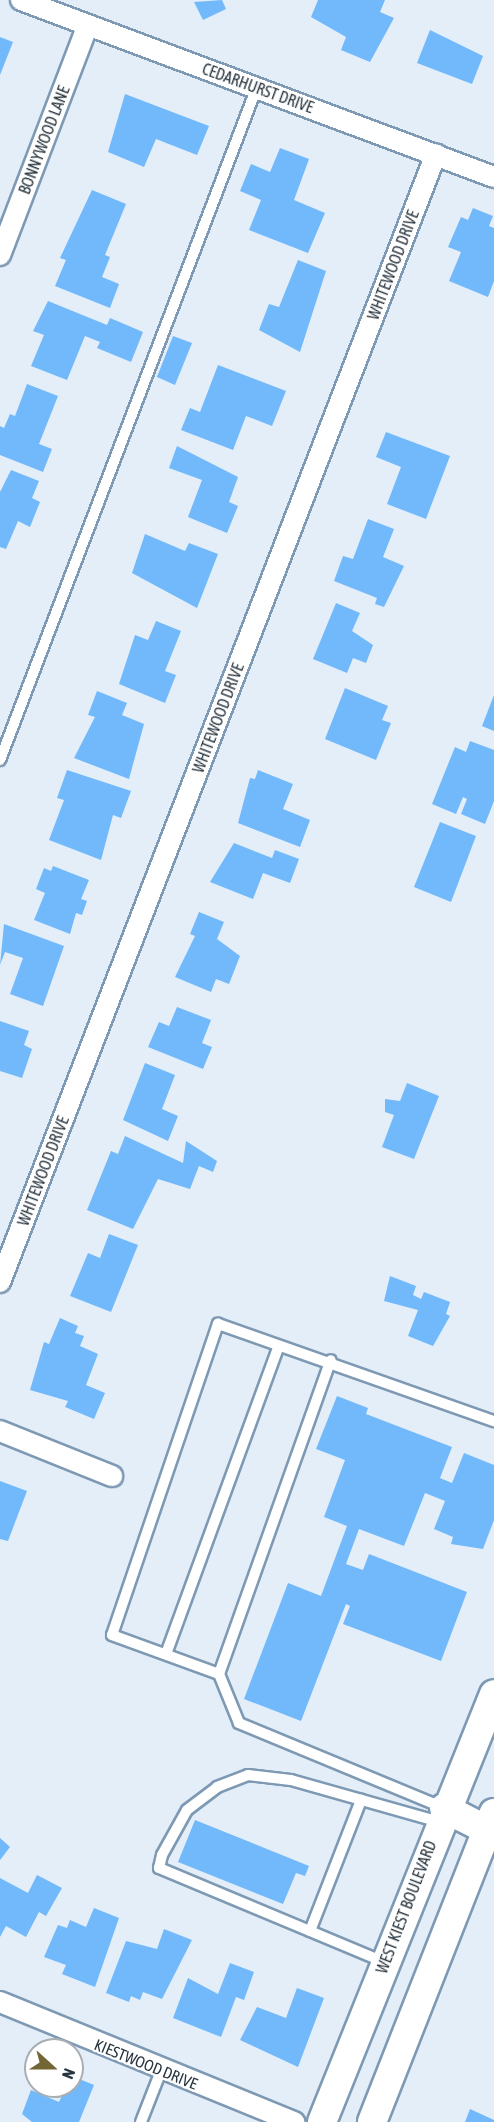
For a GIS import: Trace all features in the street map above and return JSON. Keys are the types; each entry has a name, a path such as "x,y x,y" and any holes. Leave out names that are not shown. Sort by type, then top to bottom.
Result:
{"main road":[{"name":"WEST KIEST BOULEVARD","path":"322,2122 442,1815 494,1694"},
{"path":"372,2122 490,1822 442,1815"}],"street":[{"name":"CEDARHURST DRIVE","path":"21,0 494,177"},
{"name":"BONNYWOOD LANE","path":"0,255 88,25"},
{"name":"WHITEWOOD DRIVE","path":"0,1282 436,154"},
{"path":"0,1431 112,1476"},
{"name":"KIESTWOOD DRIVE","path":"2,2008 294,2122"}],"lane":[{"path":"0,760 256,87"},
{"path":"219,1674 112,1635 218,1324 279,1346 331,1360 494,1421"},
{"path":"166,1654 279,1346"},
{"path":"331,1360 219,1674 239,1723 442,1815"},
{"path":"384,1962 159,1868 162,1855 187,1810 217,1787 248,1775 291,1780 361,1800 442,1815"},
{"path":"310,1931 361,1800"},
{"path":"141,2122 161,2071"}],"building":[{"path":"222,0 226,9 203,20 194,2"},
{"path":"318,0 385,0 380,12 394,18 370,62 341,50 346,37 311,17"},
{"path":"430,30 483,56 472,84 417,63"},
{"path":"0,37 13,42 0,75"},
{"path":"125,94 209,126 197,155 156,139 144,167 108,152"},
{"path":"280,148 309,159 294,200 325,213 308,253 249,230 261,200 240,191 251,164 270,172"},
{"path":"92,190 126,204 105,255 110,257 102,277 119,284 110,308 55,286 66,260 60,258"},
{"path":"473,208 493,216 489,226 494,228 494,281 488,297 449,281 461,252 448,247 461,217 468,220"},
{"path":"298,260 326,271 300,352 259,330 269,304 279,307"},
{"path":"48,301 107,325 110,318 143,332 131,362 97,348 100,342 85,336 67,380 31,366 44,335 33,331"},
{"path":"173,336 192,343 175,385 157,377"},
{"path":"218,365 286,391 272,426 246,416 233,450 181,430 190,408 200,412"},
{"path":"27,384 58,396 39,444 52,449 43,472 0,455 0,426 4,428 10,414 15,416"},
{"path":"386,432 450,456 426,519 387,504 401,467 376,457"},
{"path":"177,446 238,477 229,502 238,506 227,533 188,517 202,480 169,468"},
{"path":"11,470 39,481 32,498 40,502 30,527 18,521 6,549 0,547 0,492"},
{"path":"368,519 394,529 383,557 404,566 384,607 375,604 377,598 334,581 343,556 353,559"},
{"path":"145,534 185,551 189,543 218,554 197,608 132,573"},
{"path":"336,603 360,613 352,631 373,645 366,663 353,658 347,673 313,659"},
{"path":"156,621 181,631 165,671 176,675 165,703 119,684 135,635 148,640"},
{"path":"345,688 388,706 382,720 391,723 376,760 325,739"},
{"path":"97,691 127,703 122,715 144,724 129,779 74,758 95,717 88,715"},
{"path":"494,695 494,731 482,726"},
{"path":"470,741 494,750 494,801 485,824 461,814 467,799 463,797 456,814 432,804 455,747 466,752"},
{"path":"67,770 131,791 121,818 113,815 101,860 49,840 64,800 57,798"},
{"path":"258,770 293,784 283,809 310,820 300,847 238,823 250,778 255,779"},
{"path":"440,822 476,836 451,902 414,887"},
{"path":"234,843 272,858 275,850 299,859 290,883 263,873 253,899 210,882"},
{"path":"53,866 89,880 81,899 87,901 82,915 76,913 70,934 34,920 45,893 36,889 44,868 51,871"},
{"path":"199,912 224,922 217,939 240,956 229,984 216,979 211,992 175,977 195,936 190,934"},
{"path":"4,924 64,946 43,1006 10,994 23,958 5,952 0,965"},
{"path":"177,1007 211,1020 202,1043 212,1047 203,1069 148,1047 159,1022 169,1026"},
{"path":"0,1021 29,1031 24,1045 32,1049 22,1078 0,1071"},
{"path":"145,1063 175,1075 162,1109 178,1116 168,1141 123,1120"},
{"path":"407,1083 439,1096 414,1159 382,1147 394,1115 385,1112 385,1099 400,1101"},
{"path":"125,1136 183,1163 186,1141 217,1161 213,1172 199,1166 190,1189 158,1179 133,1229 87,1210 111,1151 118,1154"},
{"path":"109,1234 138,1245 111,1312 70,1296 88,1253 100,1258"},
{"path":"390,1276 416,1286 413,1295 421,1299 424,1292 450,1302 446,1314 450,1316 433,1346 408,1336 418,1310 384,1301"},
{"path":"60,1318 78,1326 75,1333 84,1336 80,1346 98,1354 86,1385 105,1393 94,1419 65,1407 68,1401 30,1390 44,1342 49,1344"},
{"path":"337,1396 368,1408 366,1414 452,1447 440,1478 452,1483 464,1453 494,1465 494,1520 483,1549 451,1544 453,1537 434,1529 445,1501 425,1493 404,1546 359,1529 346,1564 363,1570 369,1554 467,1592 441,1661 343,1624 350,1606 346,1604 301,1721 244,1699 288,1583 321,1596 347,1526 324,1517 345,1460 316,1449"},
{"path":"0,1481 27,1491 8,1541 0,1539"},
{"path":"195,1820 309,1866 305,1876 296,1873 283,1904 178,1862"},
{"path":"0,1838 10,1847 0,1860"},
{"path":"37,1875 62,1888 46,1916 39,1912 26,1937 6,1926 0,1937 0,1878 28,1893"},
{"path":"94,1908 119,1918 95,1987 62,1974 66,1965 44,1957 58,1925 67,1928 70,1920 86,1927"},
{"path":"164,1929 192,1940 162,1999 143,1992 140,2000 131,1996 129,2002 106,1993 126,1941 157,1949"},
{"path":"230,1963 254,1972 244,2000 236,1997 221,2037 173,2018 188,1978 218,1994"},
{"path":"297,1988 324,1998 298,2067 240,2040 257,2007 286,2018"},
{"path":"84,2081 94,2085 79,2122 32,2122 22,2114 28,2098 50,2098 59,2102 61,2098 84,2098"},
{"path":"470,2109 494,2120 494,2122 465,2122"}]}
